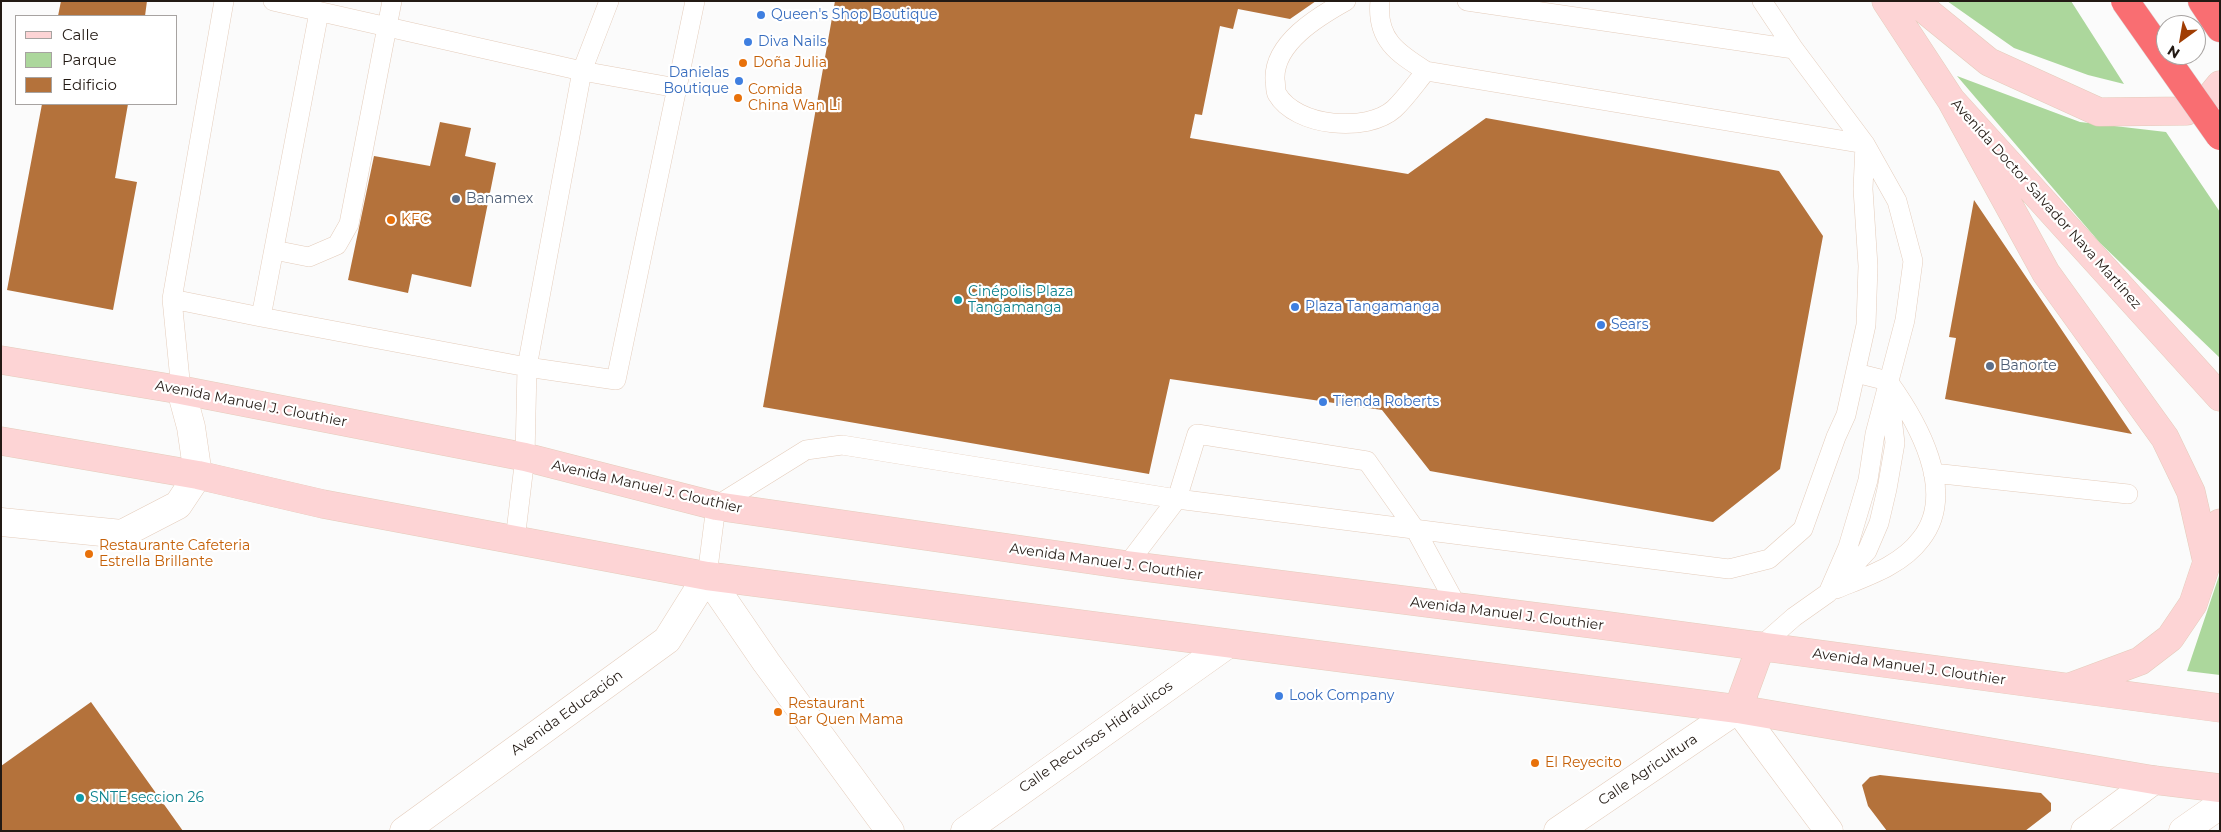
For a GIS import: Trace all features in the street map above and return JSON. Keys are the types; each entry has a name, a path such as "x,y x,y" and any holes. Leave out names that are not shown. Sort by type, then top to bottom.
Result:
{"highway":[{"path":"2125,1 2220,136"},
{"path":"2202,1 2220,28"}],"main road":[{"name":"Avenida Doctor Salvador Nava Martínez","path":"1886,1 1951,100 2220,397"},
{"path":"1914,1 1989,62 2099,112 2187,110 2211,96 2220,85"},
{"path":"1951,100 2046,273 2165,438 2191,492 2207,562"},
{"name":"Avenida Manuel J. Clouthier","path":"2,359 181,390 525,458 716,506 1127,565 1761,646 2220,708"},
{"path":"1,441 198,476 323,504 707,576 1738,709 2154,780 2220,788"},
{"path":"2066,688 2140,661 2170,638 2193,604 2220,523"},
{"path":"1738,709 1761,646"}],"street":[{"path":"1,522 122,534 178,505 198,476 191,427 181,390"},
{"path":"707,576 766,662 890,831"},
{"name":"Avenida Educación","path":"404,831 667,640 707,576"},
{"name":"Calle Recursos Hidráulicos","path":"965,831 1228,644"},
{"path":"1738,709 1829,831"},
{"name":"Calle Agricultura","path":"1558,831 1738,709"},
{"path":"2085,831 2154,780"},
{"path":"2183,831 2220,805"}],"lane":[{"path":"181,390 172,299 224,1"},
{"path":"273,1 582,71 677,88"},
{"path":"274,250 309,257 337,245 349,224 385,27 392,1"},
{"path":"515,540 525,458 527,367 582,71 609,1"},
{"path":"172,299 527,367 616,380 695,1"},
{"path":"1346,1 1321,15 1302,29 1284,51 1275,74 1276,93 1288,108 1309,118 1342,124 1370,122 1394,110 1426,71"},
{"path":"1380,1 1379,16 1385,37 1400,54 1426,71 1865,144"},
{"path":"1467,1 1794,49"},
{"path":"1762,1 1794,49 1865,144 1897,201 1913,261 1905,320 1875,434 1868,480 1858,519 1828,593"},
{"path":"261,317 319,12"},
{"path":"707,576 716,506 806,450 842,445 1177,499 1729,569 1769,559 1803,529 1836,437 1846,415 1856,374 1866,325 1868,266 1863,189 1865,144"},
{"path":"1761,646 1794,617 1828,593 1882,570 1901,558 1921,540 1930,524 1935,502 1933,473 1923,437 1908,408 1888,381 1856,374"},
{"path":"1127,565 1177,499 1197,434 1367,461 1415,529 1458,608"},
{"path":"1933,473 2128,494"}],"green space":[{"path":"1947,1 2071,1 2124,84 2088,75 2014,48"},
{"path":"1957,76 2080,122 2166,132 2220,212 2220,358 2100,243"},
{"path":"2220,573 2220,675 2187,671"}],"building":[{"path":"61,1 147,1 145,15 58,15"},
{"name":"Plaza Tangamanga","path":"835,1 1316,1 1290,19 1238,9 1233,29 1220,26 1202,115 1195,114 1190,138 1408,174 1486,118 1779,171 1823,236 1780,469 1713,522 1430,471 1382,410 1170,379 1149,474 763,407"},
{"path":"42,105 128,105 115,178 137,182 113,310 7,290"},
{"path":"440,122 471,128 465,156 496,163 471,287 412,274 408,293 348,280 374,156 430,166"},
{"path":"1974,200 2132,434 1945,399 1956,338 1949,337"},
{"name":"SNTE seccion 26","path":"91,702 183,831 1,831 1,766"},
{"path":"1880,775 2041,793 2051,803 2051,811 2025,831 1887,831 1868,806 1862,785 1870,777"}],"place":[{"name":"Queen's Shop Boutique","path":"761,15"},
{"name":"Diva Nails","path":"748,42"},
{"name":"Doña Julia","path":"743,63"},
{"name":"Danielas Boutique","path":"739,81"},
{"name":"Comida China Wan Li","path":"738,98"},
{"name":"Banamex","path":"456,199"},
{"name":"KFC","path":"391,220"},
{"name":"Cinépolis Plaza Tangamanga","path":"958,300"},
{"name":"Plaza Tangamanga","path":"1295,307"},
{"name":"Sears","path":"1601,325"},
{"name":"Banorte","path":"1990,366"},
{"name":"Tienda Roberts","path":"1323,402"},
{"name":"Restaurante Cafeteria Estrella Brillante","path":"89,554"},
{"name":"Look Company","path":"1279,696"},
{"name":"Restaurant Bar Quen Mama","path":"778,712"},
{"name":"El Reyecito","path":"1535,763"},
{"name":"SNTE seccion 26","path":"80,798"}]}
